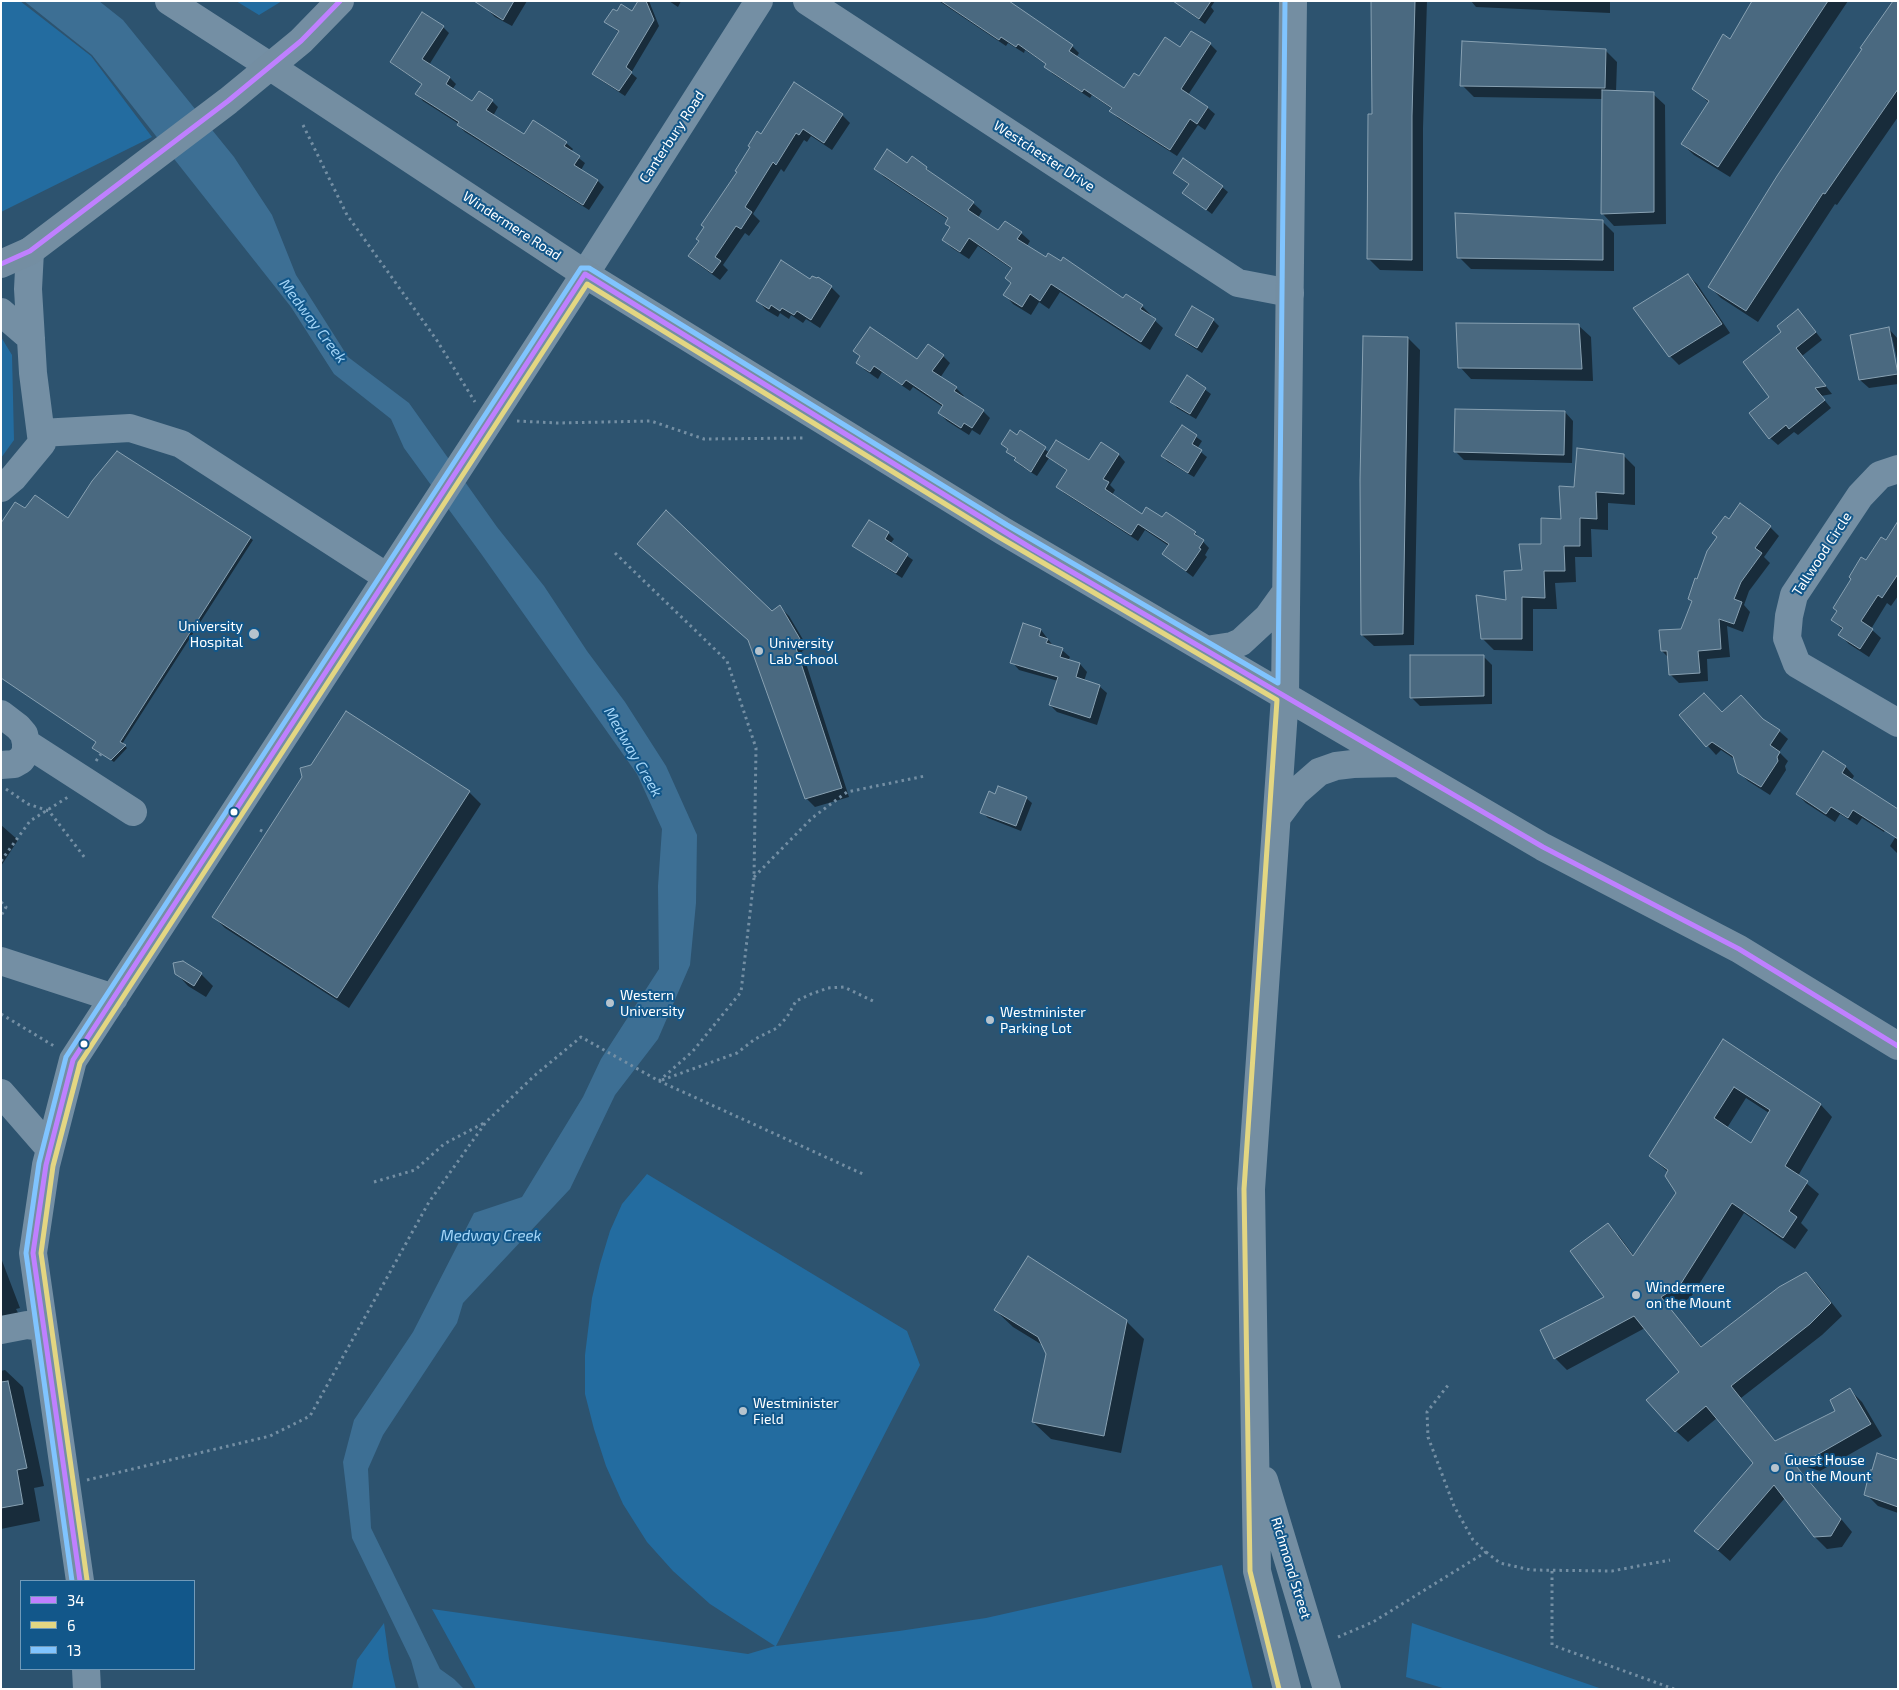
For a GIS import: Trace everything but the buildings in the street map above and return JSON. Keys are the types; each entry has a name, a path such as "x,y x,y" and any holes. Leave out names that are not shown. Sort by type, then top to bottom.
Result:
{"main road":[{"path":"1,264 30,251 228,101 301,41 340,1"},
{"name":"Richmond Street","path":"1287,1689 1257,1572 1251,1189 1285,696 1293,1"},
{"name":"Windermere Road","path":"271,67 584,274 1003,531 1543,847 1739,948 1898,1046"},
{"path":"1206,650 1232,646 1241,642 1268,617 1286,592"},
{"path":"1277,817 1295,793 1319,772 1336,766 1353,764 1399,763"},
{"name":"Richmond Street","path":"1255,1448 1324,1679"}],"street":[{"name":"Windermere Road","path":"169,1 271,67"},
{"name":"Canterbury Road","path":"80,1580 33,1253 46,1165 73,1060 584,274 759,1"},
{"name":"Westchester Drive","path":"807,1 1238,283 1290,293"},
{"path":"1,488 42,443 33,373 28,289 30,251"},
{"path":"1,312 31,338"},
{"path":"41,433 130,428 181,444 387,577"},
{"name":"Tallwood Circle","path":"1898,469 1880,475 1860,496 1794,595 1789,616 1787,638 1797,664 1898,723"},
{"path":"1,714 18,727 24,734 26,743 26,752 21,760 14,764 1,765"},
{"path":"26,743 133,812"},
{"path":"1,961 114,998"},
{"path":"1,1093 50,1150"},
{"path":"1,1330 27,1325 44,1327"},
{"path":"86,1670 87,1689"}],"path":[{"path":"303,125 347,215 436,339 476,403"},
{"path":"509,420 557,423 651,421 704,439 804,438"},
{"path":"615,553 727,661 756,748 754,878 741,992 693,1051 659,1081"},
{"path":"1,861 30,821 76,792 101,754"},
{"path":"754,878 812,818 847,792 925,776"},
{"path":"1,786 28,804 49,810 85,858"},
{"path":"1,902 6,907 1,916"},
{"path":"659,1081 737,1053 755,1039 777,1028 787,1017 796,1001 811,994 828,988 844,987 875,1002"},
{"path":"1,1014 50,1043 73,1060"},
{"path":"92,1479 270,1436 310,1416 429,1202 486,1122 534,1076 581,1037 659,1081 865,1175"},
{"path":"374,1182 415,1170 444,1144 486,1122"},
{"path":"1449,1384 1427,1412 1428,1437 1454,1506 1473,1540 1486,1552 1500,1563 1532,1570 1612,1571 1670,1560"},
{"path":"1338,1636 1373,1622 1486,1552"},
{"path":"1552,1570 1552,1645 1674,1689"}],"shaded area":[{"path":"1,1 20,1 91,56 152,137 1,212"},
{"path":"236,1 282,1 259,15"},
{"path":"1,337 12,355 14,440 1,458"},
{"name":"Westminister Field","path":"647,1174 907,1331 920,1365 776,1646 986,1618 1222,1565 1253,1689 476,1689 432,1609 748,1654 775,1646 710,1604 673,1571 647,1542 623,1504 606,1466 594,1429 585,1394 585,1355 592,1298 610,1231 622,1204"},
{"path":"384,1623 389,1659 396,1689 352,1689 357,1660"},
{"path":"1412,1623 1602,1689 1446,1689 1406,1677"}],"water":[{"name":"Medway Creek","path":"24,1 99,1 123,20 234,157 272,215 296,275 348,357 409,403 497,527 544,586 587,651 625,702 666,766 697,835 696,903 690,965 658,1039 615,1095 570,1189 463,1303 457,1323 383,1435 368,1469 371,1528 440,1669 464,1689 419,1689 411,1660 352,1538 343,1462 354,1420 413,1332 474,1213 522,1197 583,1097 601,1059 659,969 658,886 662,829 637,774 404,448 391,419 334,374 291,307 92,55"}],"transit line":[{"name":"34","path":"1,264 30,251 228,101 301,41 340,1"},
{"name":"13","path":"72,1580 26,1253 39,1163 66,1057 581,268 589,268 1007,525 1278,683 1285,1"},
{"name":"34","path":"80,1580 33,1253 46,1165 73,1060 585,274 1031,548 1543,847 1739,949 1898,1046"},
{"name":"6","path":"87,1580 41,1253 53,1166 80,1063 587,284 999,537 1277,700 1244,1189 1250,1571 1279,1689"}],"place":[{"name":"University Hospital","path":"254,634"},
{"name":"University Lab School","path":"759,651"},
{"name":"Western University","path":"610,1003"},
{"name":"Westminister Parking Lot","path":"990,1020"},
{"name":"Windermere on the Mount","path":"1636,1295"},
{"name":"Westminister Field","path":"743,1411"},
{"name":"Guest House On the Mount","path":"1775,1468"}]}
